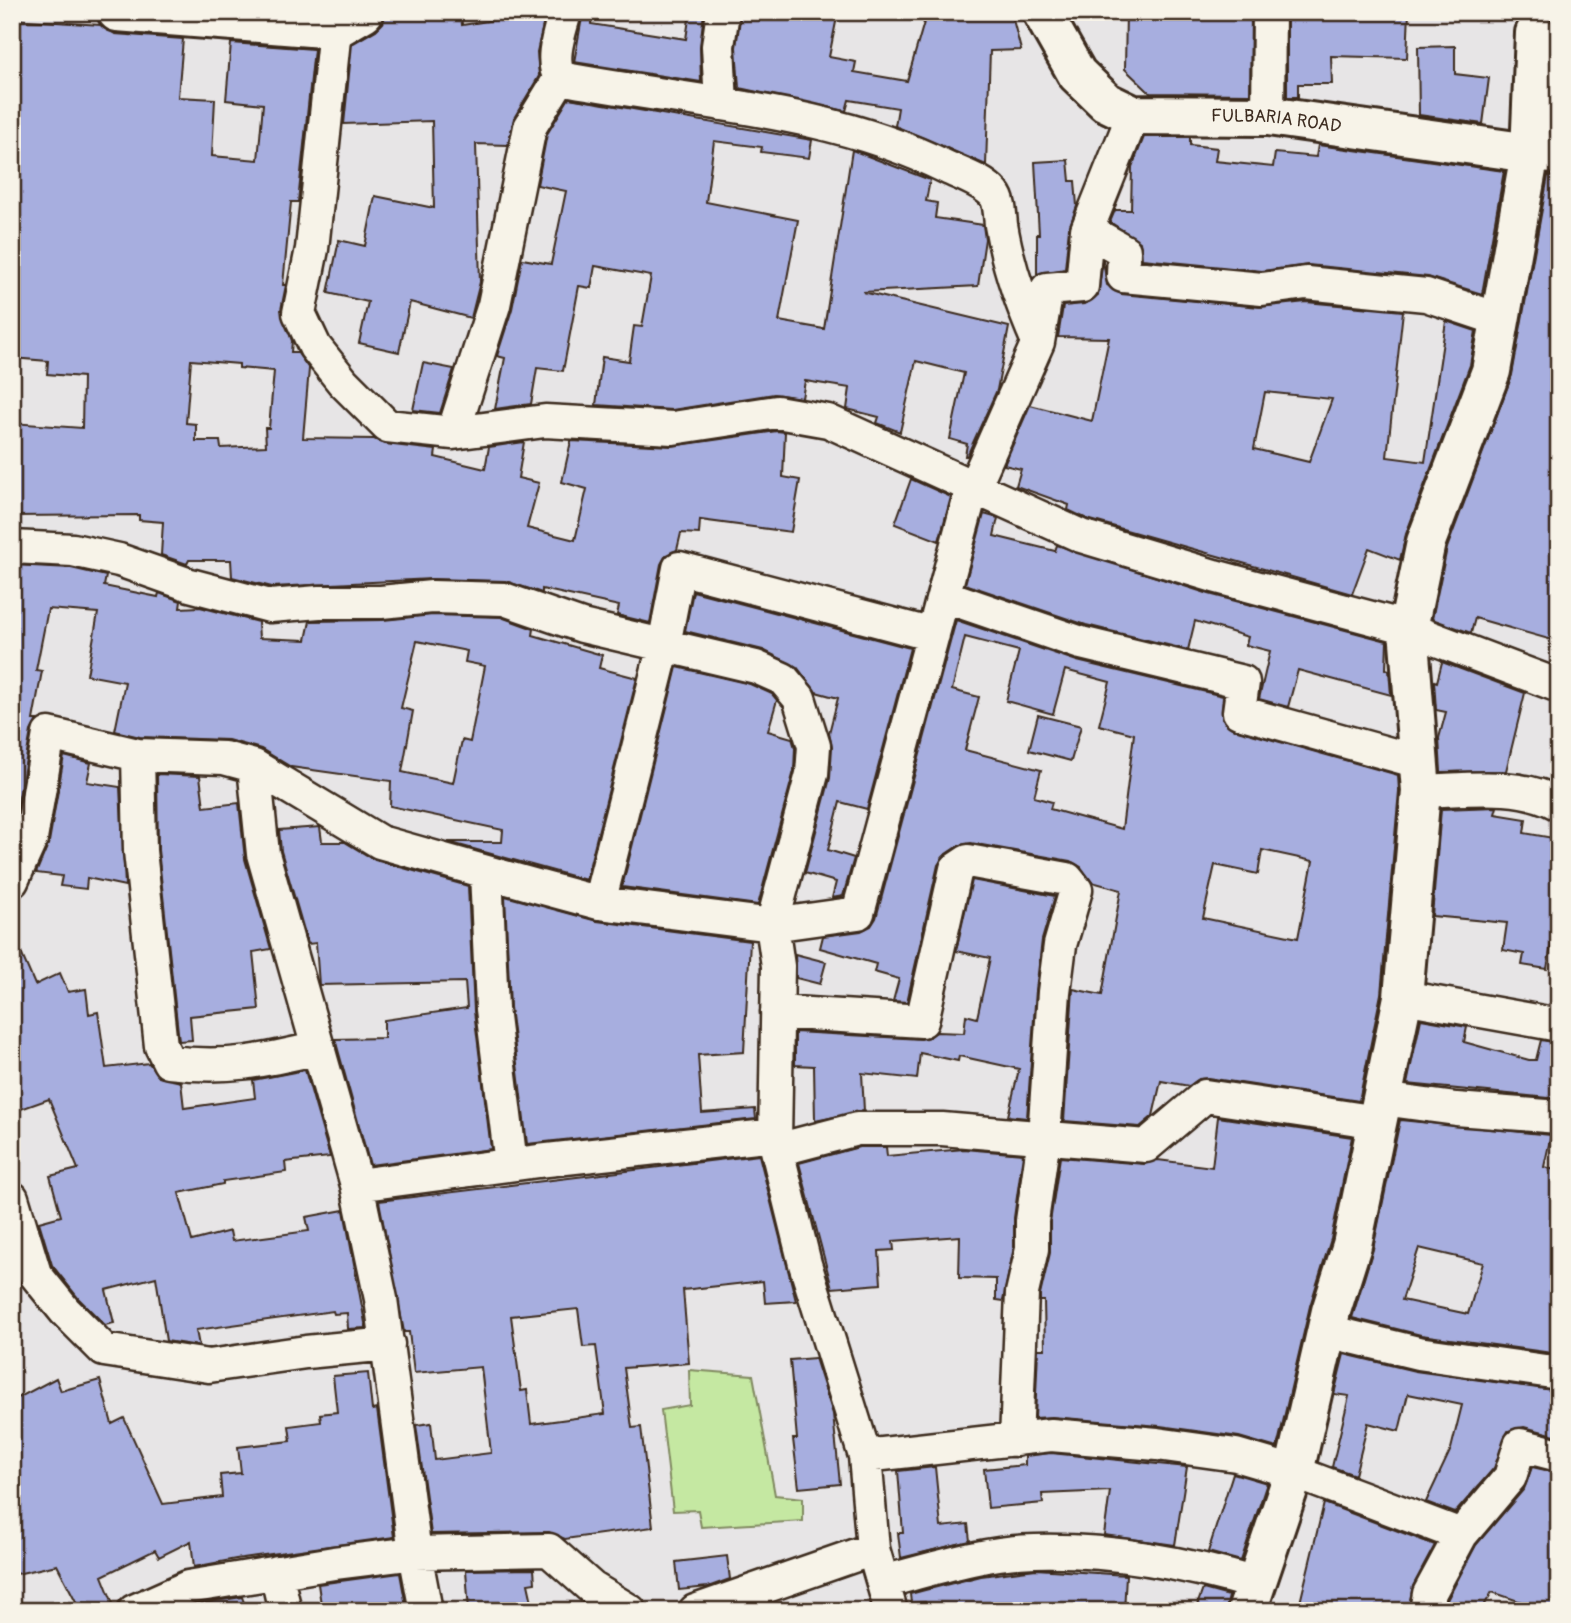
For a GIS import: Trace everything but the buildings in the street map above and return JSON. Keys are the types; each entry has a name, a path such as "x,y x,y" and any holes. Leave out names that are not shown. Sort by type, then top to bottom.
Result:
{"street":[{"path":"117,12 350,21 299,313 315,347 343,383 387,426 453,433 545,421 673,428 777,412 828,421 1081,536 1214,576 1409,628 1559,686"},
{"path":"560,78 556,70 556,46 565,12"},
{"path":"722,104 718,46 723,12"},
{"name":"FULBARIA ROAD","path":"1042,12 1077,74 1106,102 1133,115 1268,116 1545,153"},
{"path":"1268,116 1269,12"},
{"path":"12,547 73,550 119,560 190,585 270,606 320,602 381,603 432,597 504,600 582,626 757,667 783,679 799,698 814,746 812,774 772,925 778,966 776,1143 805,1264 865,1456 873,1549 887,1596 974,1559 1033,1550 1106,1553 1206,1569 1252,1597 1294,1472 1327,1332 1352,1245 1403,997 1420,777 1409,628 1426,542 1491,371 1501,320 1545,153 1535,33"},
{"path":"453,433 494,305 530,127 560,78"},
{"path":"560,78 722,104 836,126 928,158 984,185 997,196 1006,256 1020,302 1038,342"},
{"path":"12,881 31,839 49,734 138,755 224,758 254,766 380,842 599,903 772,925 858,913 974,487 1038,342 1047,289 1082,286 1087,230 1133,115"},
{"path":"1087,230 1124,251 1123,276 1262,289 1306,283 1426,295 1501,320"},
{"path":"599,903 664,645 679,568 933,635"},
{"path":"944,596 1081,643 1243,682 1239,712 1420,777 1533,793 1559,804"},
{"path":"138,755 140,851 162,1046 169,1062 211,1067 246,1065 319,1048"},
{"path":"254,766 263,854 357,1185 388,1344 415,1553 426,1611"},
{"path":"777,1012 922,1021 956,869 968,861 1068,879 1076,890 1060,945 1054,992 1044,1137 1032,1221 1032,1249 1022,1293 1016,1440"},
{"path":"486,872 492,1009 511,1164"},
{"path":"1403,997 1559,1025"},
{"path":"357,1185 511,1164 776,1143 857,1129 942,1129 1146,1146 1205,1096 1380,1110 1456,1109 1559,1117"},
{"path":"12,1198 35,1275 65,1311 104,1350 209,1366 388,1344"},
{"path":"1327,1332 1418,1353 1559,1373"},
{"path":"865,1456 1051,1435 1157,1444 1236,1455 1294,1472 1461,1535"},
{"path":"1426,1611 1429,1594 1461,1535 1510,1477 1520,1445 1559,1455"},
{"path":"695,1611 873,1549"},
{"path":"134,1611 188,1587 276,1572 415,1553 549,1550 592,1588 630,1611"},
{"path":"276,1572 285,1611"}],"green space":[{"path":"689,1370 753,1375 775,1495 803,1498 803,1521 701,1527 698,1510 673,1511 661,1410 690,1405"}]}
